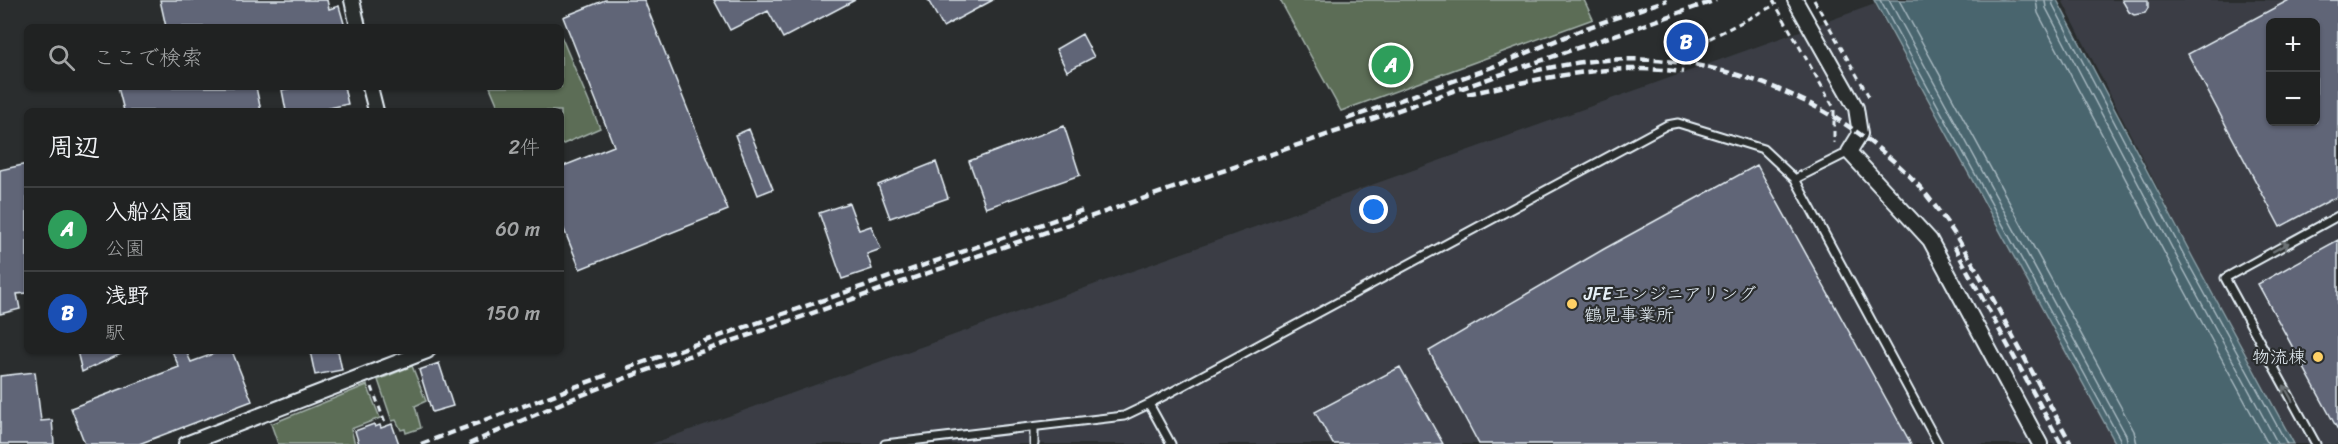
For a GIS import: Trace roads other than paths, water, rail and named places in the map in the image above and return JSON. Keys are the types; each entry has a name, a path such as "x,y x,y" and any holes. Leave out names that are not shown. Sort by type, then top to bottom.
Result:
{"street":[{"path":"352,0 357,24"},
{"path":"1795,0 1856,108 1860,134 1849,152 1930,240 2040,444"},
{"path":"371,90 375,108"},
{"path":"186,444 419,354"}],"lane":[{"path":"885,444 1124,416 1667,125 1678,123 1763,149 1795,179 1938,444"},
{"path":"1795,179 1849,152"},
{"path":"2316,444 2225,278 2338,216"},
{"path":"1149,404 1171,444"},
{"path":"1034,426 1034,444"}],"water":[{"path":"1874,0 2057,0 2294,444 2116,444"}],"railway":[{"path":"1347,119 1498,65 1586,28 1667,0"},
{"path":"469,444 564,402 631,376 1716,0"},
{"path":"1534,71 1579,63 1641,59 1709,68 1743,76 1807,102 1865,138 1912,178 1947,223 1985,284 2071,444"},
{"path":"1467,94 1547,78 1601,71 1655,69 1683,72"},
{"path":"627,368 1086,209"},
{"path":"1954,246 2061,444"},
{"path":"421,444 607,375"}],"place":[{"name":"浅野","path":"1686,42"},
{"name":"入船公園","path":"1391,65"},
{"name":"JFEエンジニアリング 鶴見事業所","path":"1572,304"},
{"name":"物流棟","path":"2318,357"}]}
